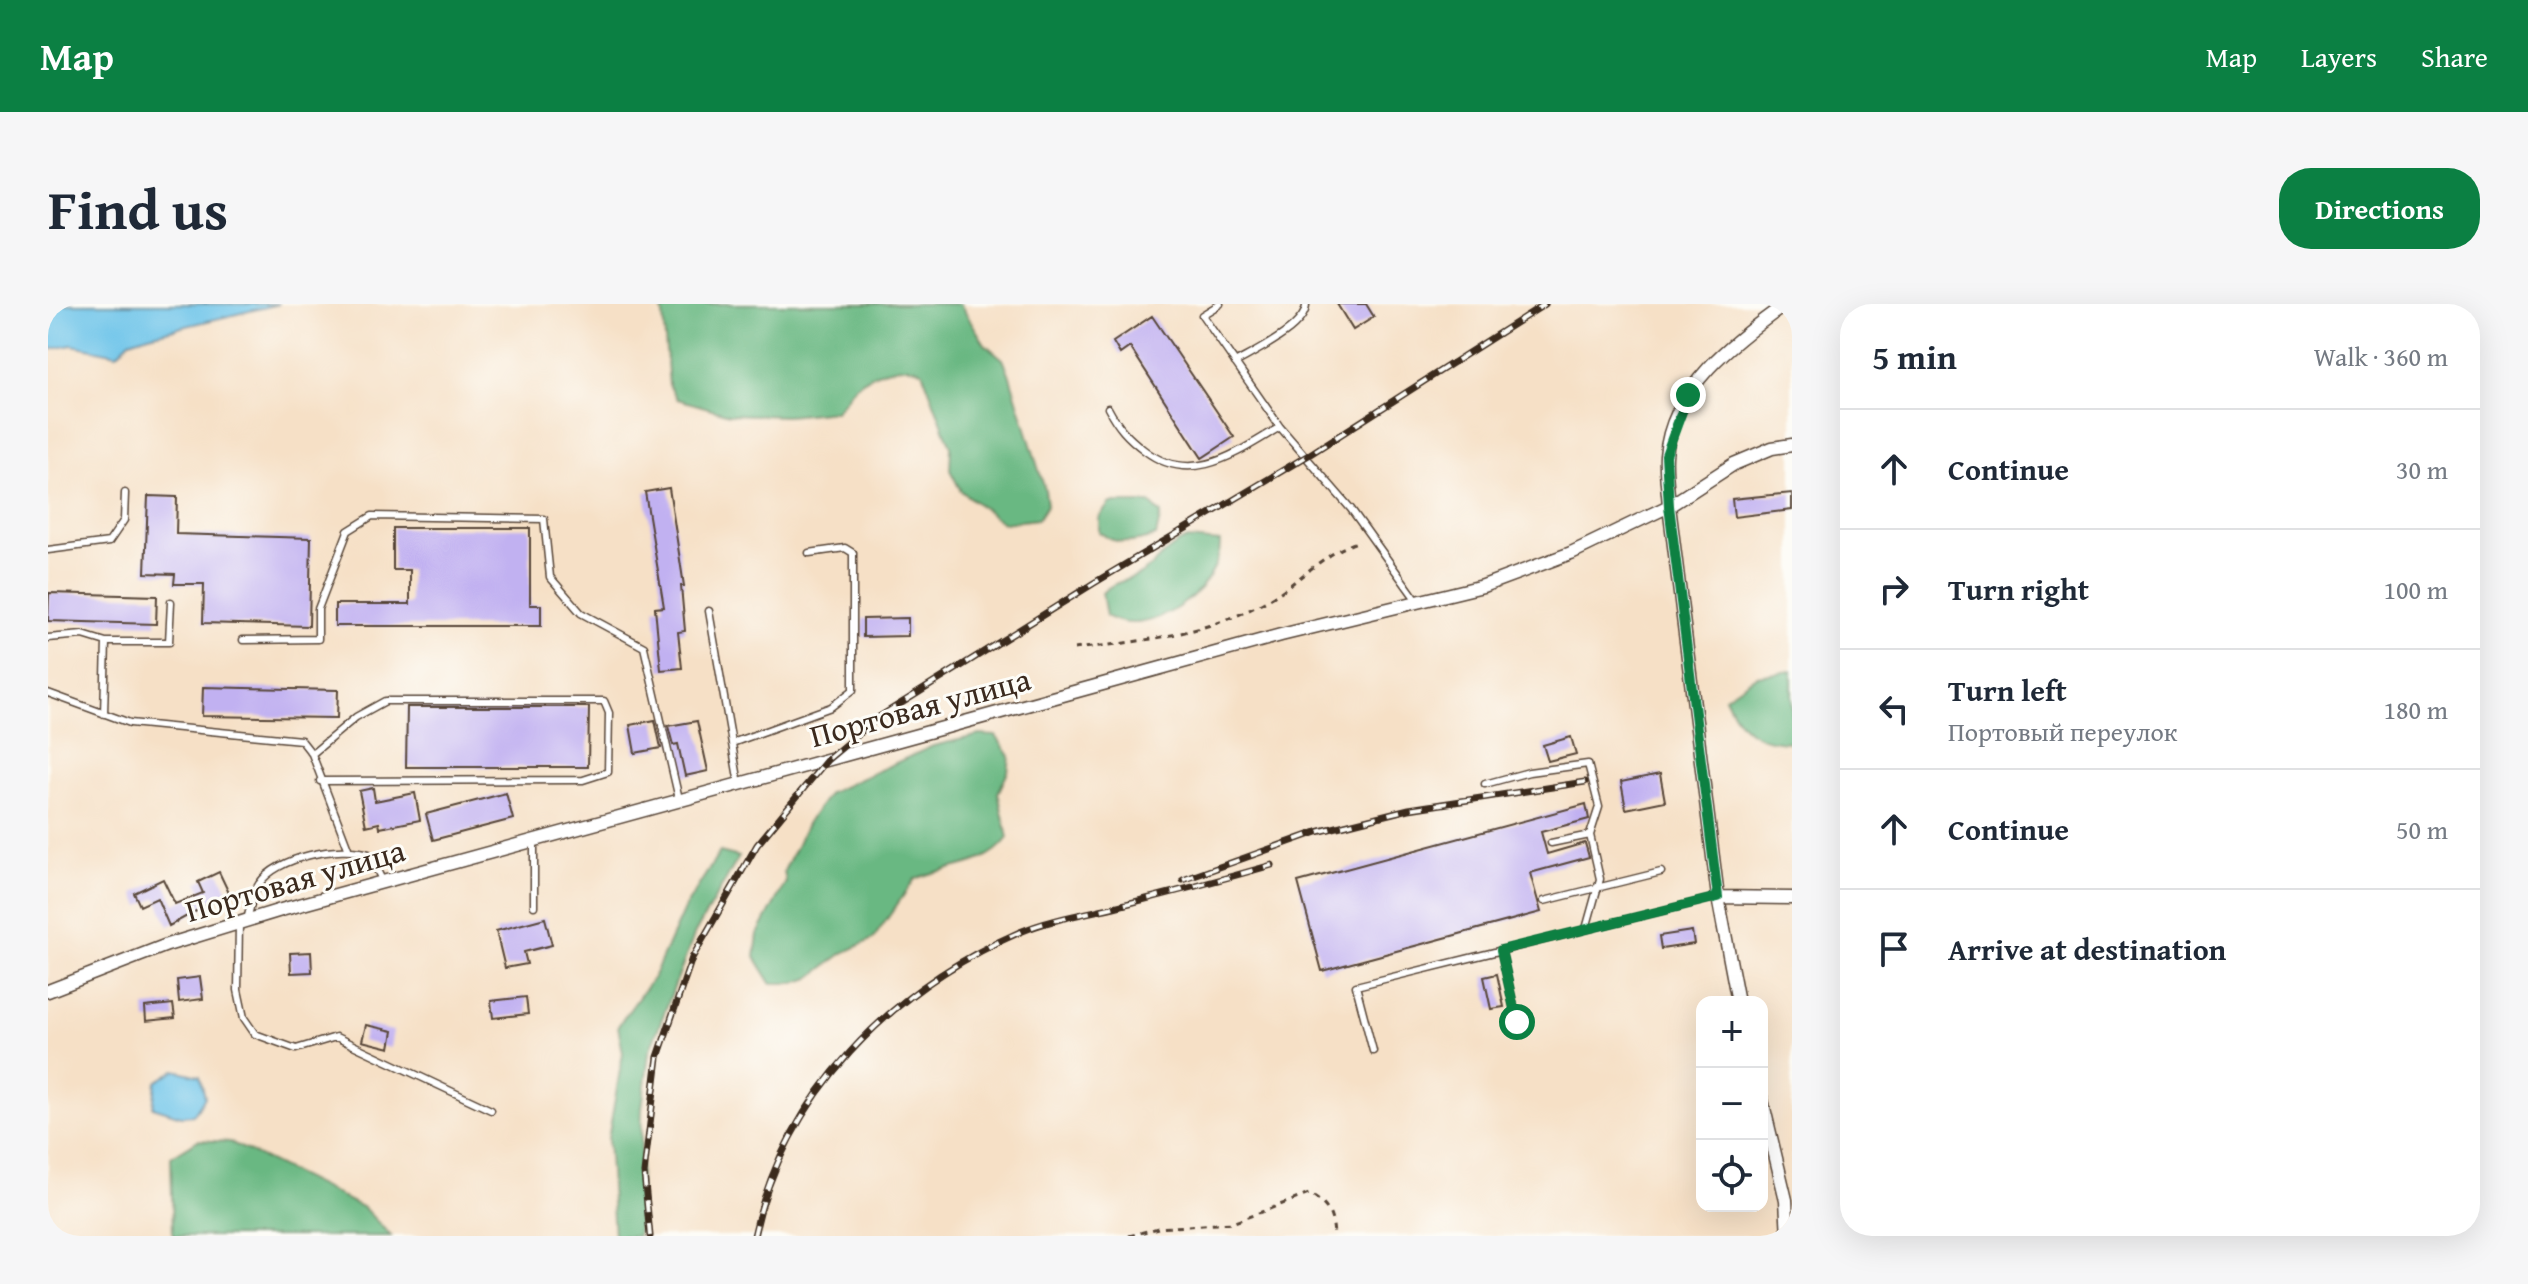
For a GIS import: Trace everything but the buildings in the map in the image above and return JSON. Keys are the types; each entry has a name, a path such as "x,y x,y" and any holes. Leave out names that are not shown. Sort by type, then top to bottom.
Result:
{"street":[{"path":"1737,996 1718,897 1669,506 1666,455 1688,395 1731,343 1786,304"},
{"name":"Портовая улица","path":"48,991 167,945 243,921 1281,635 1483,586 1556,559 1669,506 1734,464 1772,448 1792,445"},
{"path":"1718,897 1792,898"},
{"path":"1768,1125 1786,1200 1788,1236"}],"lane":[{"path":"1220,304 1202,315 1280,427 1371,537 1418,602"},
{"path":"1235,363 1297,324 1306,311 1306,304"},
{"path":"1108,408 1120,431 1162,464 1199,467 1233,455 1280,427"},
{"path":"48,550 109,542 124,520 125,493"},
{"path":"243,640 318,639 318,609 348,531 372,516 544,519 550,577 581,613 644,647 679,799"},
{"path":"732,743 831,707 853,690 853,553 845,548 809,553"},
{"path":"48,638 83,635 106,642 169,642 171,602"},
{"path":"709,611 739,784"},
{"path":"104,714 106,642"},
{"path":"48,693 130,723 301,740 312,754 348,848"},
{"path":"312,754 356,717 385,701 604,701 609,713 608,772 583,780 320,781"},
{"path":"1485,784 1529,772 1588,764 1599,807 1590,835 1600,879 1586,929"},
{"path":"1551,843 1590,835"},
{"path":"534,840 534,906"},
{"path":"383,882 369,854 348,848 275,866 258,885 243,921 238,990 244,1018 255,1034 296,1049 336,1037 491,1110"},
{"path":"1544,901 1661,872"},
{"path":"1373,1051 1356,986 1718,897"},
{"path":"1501,950 1517,1022"}],"path":[{"path":"1074,649 1143,641 1234,617 1269,599 1333,550 1371,537"},
{"path":"1129,1236 1158,1228 1232,1223 1309,1194 1323,1202 1333,1216 1334,1236"}],"green space":[{"path":"662,304 960,304 985,344 1003,359 1045,490 1047,505 1038,519 1003,523 961,491 950,470 951,447 922,371 915,368 897,367 862,381 835,411 787,416 729,414 677,399 669,385"},
{"path":"1110,503 1150,503 1161,514 1156,536 1120,542 1099,532 1099,517"},
{"path":"1188,539 1220,542 1209,576 1196,592 1180,606 1142,622 1123,622 1106,616 1102,593 1142,573 1174,546"},
{"path":"1792,671 1792,742 1768,739 1750,732 1737,718 1725,697 1756,676"},
{"path":"980,735 996,736 1010,756 1008,772 998,793 1008,838 999,848 977,861 915,879 873,939 843,953 810,978 795,983 771,983 755,957 758,934 786,882 784,871 808,822 829,793 933,746"},
{"path":"720,852 739,857 695,933 649,1052 642,1109 638,1236 614,1236 608,1139 623,1053 618,1026 654,976 684,909"},
{"path":"198,1140 230,1142 364,1208 391,1236 173,1236 171,1157"}],"water":[{"path":"279,304 149,335 130,341 117,354 72,345 48,350 48,305"},
{"path":"175,1070 200,1076 205,1097 193,1115 181,1116 153,1107 156,1082"}],"railway":[{"path":"650,1236 644,1173 658,1057 692,958 757,845 827,760 876,719 1094,583 1307,456 1545,304"},
{"path":"1183,880 1317,832 1409,809 1585,782"},
{"path":"754,1236 769,1185 790,1137 818,1093 850,1052 887,1016 928,984 973,956 1031,928 1272,865"}],"route":[{"path":"1517,1022 1501,950 1718,897 1669,506 1666,455 1688,395"}]}
